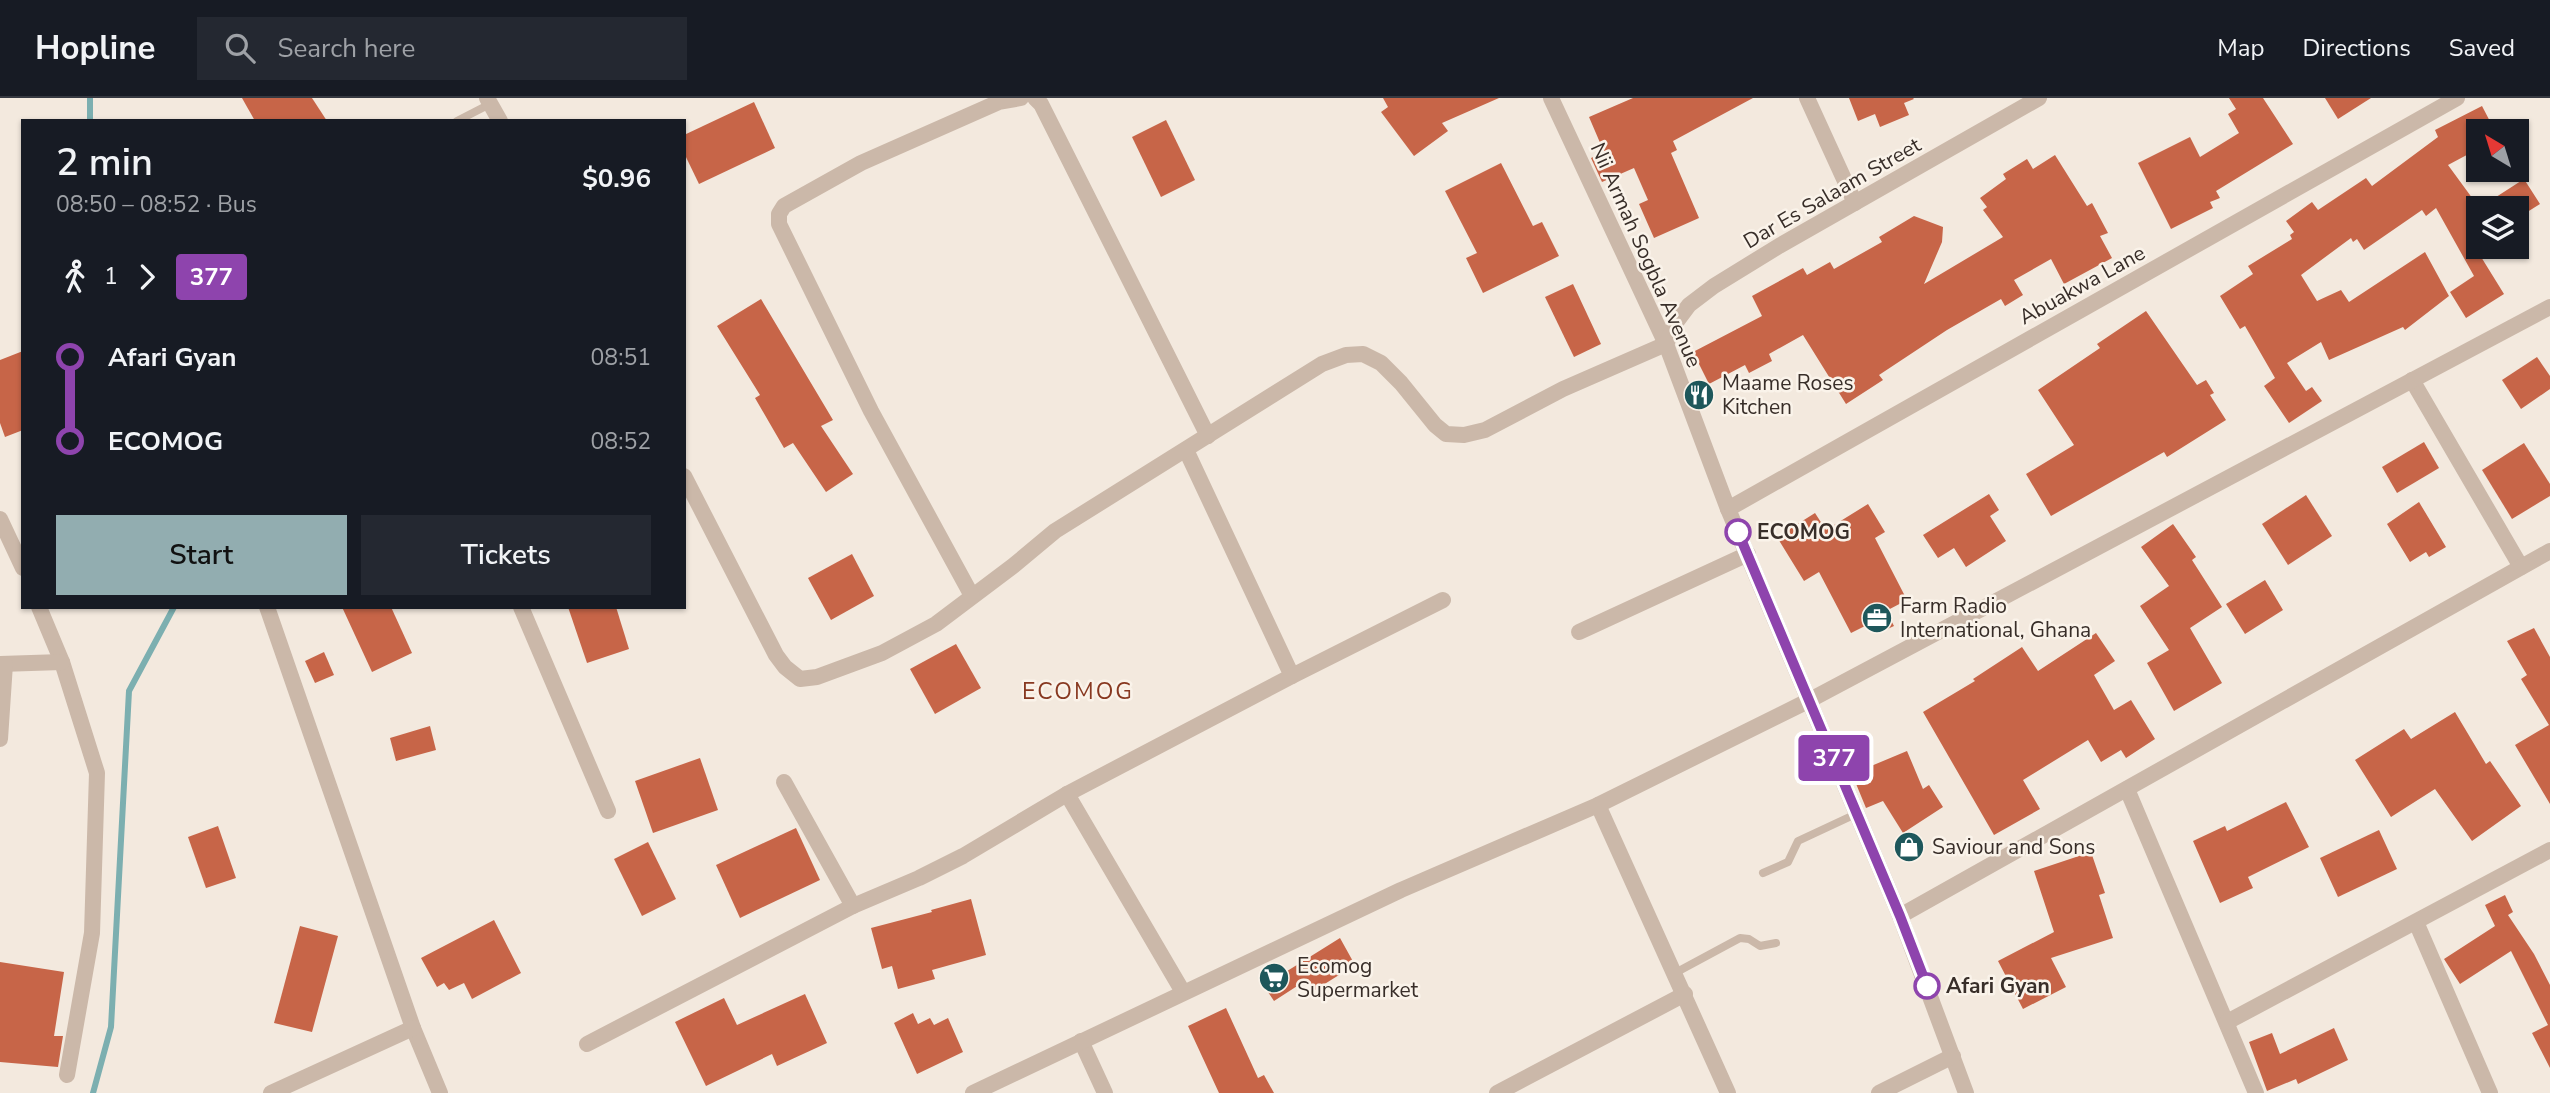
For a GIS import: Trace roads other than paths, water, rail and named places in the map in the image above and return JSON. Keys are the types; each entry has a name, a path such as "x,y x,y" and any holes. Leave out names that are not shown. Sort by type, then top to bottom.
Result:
{"street":[{"path":"972,596 871,411 779,224 779,214 784,206 861,163 998,100 1021,98"},
{"path":"1035,98 1048,117 1208,436"},
{"name":"Nii Armah Sogbla Avenue","path":"1551,98 1666,344 1728,509 1900,916 1966,1093"},
{"path":"1807,98 1855,203"},
{"name":"Dar Es Salaam Street","path":"1666,344 1677,321 1689,305 1714,286 2039,98"},
{"name":"Abuakwa Lane","path":"1728,509 2457,98"},
{"path":"489,101 499,119"},
{"path":"973,1093 1401,890 1598,804 1810,700 2550,307"},
{"path":"686,480 765,639 785,667 800,678 817,677 882,653 936,624 1055,531 1322,364 1346,355 1363,354 1381,363 1435,425 1446,434 1464,435 1485,430 1563,389 1666,344"},
{"path":"2412,380 2521,567"},
{"path":"1186,450 1292,676"},
{"path":"0,519 21,564"},
{"path":"1900,916 2550,551"},
{"path":"1579,632 1748,554"},
{"path":"587,1044 853,906 952,862 1067,794 1443,600"},
{"path":"40,609 62,662 97,773 92,933 67,1074"},
{"path":"268,609 412,1028 440,1093"},
{"path":"522,609 608,811"},
{"path":"0,739 3,664 62,662"},
{"path":"784,782 853,906"},
{"path":"2127,789 2256,1093"},
{"path":"1067,794 1183,992"},
{"path":"1598,804 1728,1093"},
{"path":"2227,1022 2550,850"},
{"path":"2416,922 2490,1093"},
{"path":"1497,1093 1685,994"},
{"path":"271,1093 412,1028"},
{"path":"1082,1041 1105,1093"},
{"path":"1879,1093 1953,1056"}],"lane":[{"path":"460,119 489,101"},
{"path":"1763,873 1787,862 1798,841 1857,813"},
{"path":"1675,973 1740,938 1749,939 1760,946 1776,943"}],"waterway":[{"path":"90,98 90,119"},
{"path":"93,1093 111,1027 129,691 173,609"}],"place":[{"name":"Maame Roses Kitchen","path":"1699,395"},
{"name":"ECOMOG","path":"1738,532"},
{"name":"Farm Radio International, Ghana","path":"1877,618"},
{"name":"Saviour and Sons","path":"1909,847"},
{"name":"Ecomog Supermarket","path":"1274,978"},
{"name":"Afari Gyan","path":"1927,986"}],"district":[{"name":"ECOMOG","path":"1078,691"}]}
